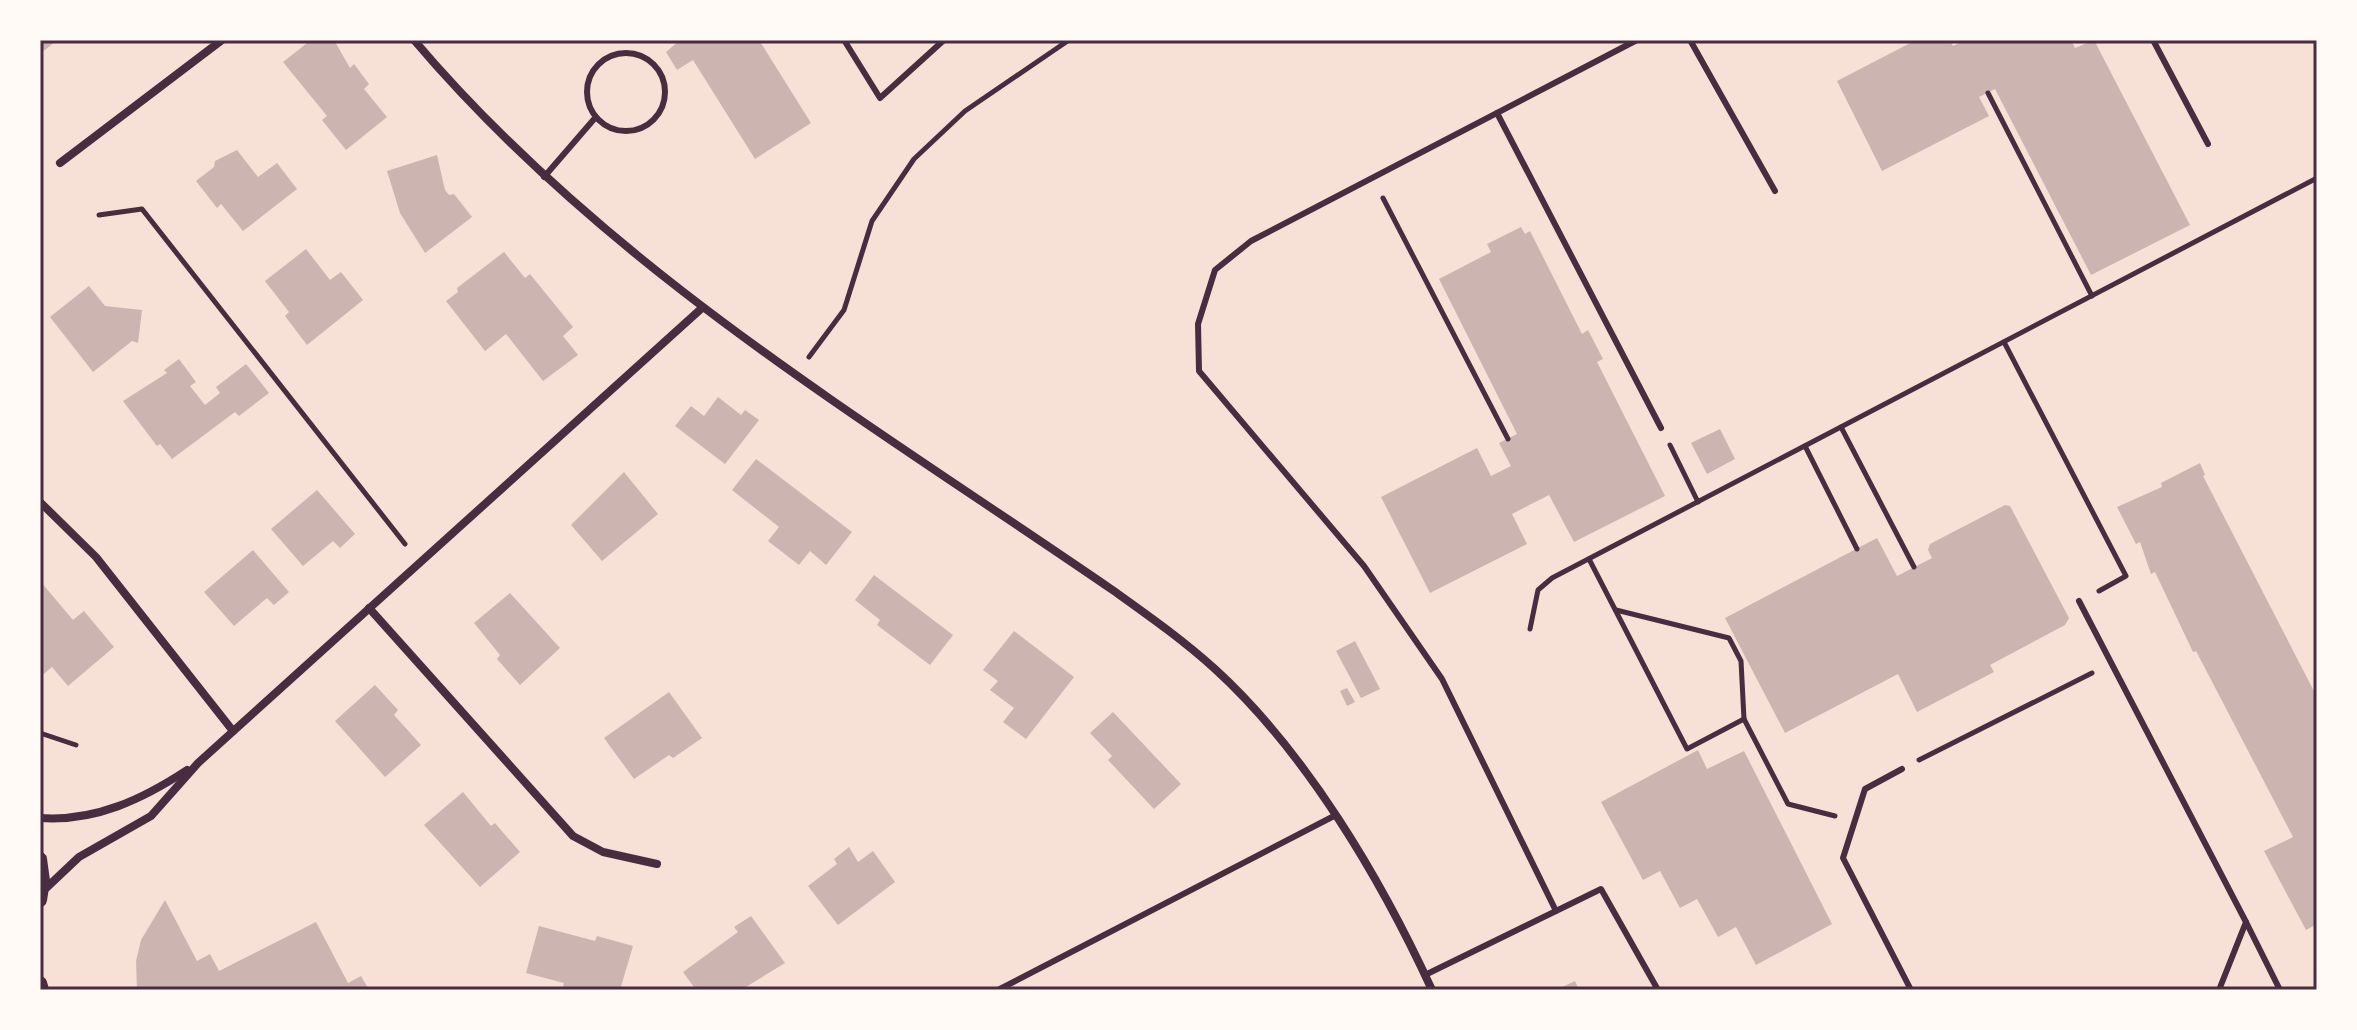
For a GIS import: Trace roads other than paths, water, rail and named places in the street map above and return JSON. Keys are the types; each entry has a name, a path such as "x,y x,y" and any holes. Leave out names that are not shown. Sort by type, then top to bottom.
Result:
{"street":[{"path":"60,163 222,40"},
{"path":"414,40 458,91 544,177 702,308 1175,634 1257,712 1293,756 1334,816 1432,990"},
{"path":"41,896 79,857 151,816 198,763 702,308"},
{"path":"40,502 96,557 233,731"},
{"path":"369,608 573,836 603,852 657,864"},
{"path":"40,818 74,817 127,805 198,763"},
{"path":"40,859 41,896"},
{"path":"40,983 42,990"}],"lane":[{"path":"844,40 880,98 944,40"},
{"path":"1556,911 1442,679 1364,566 1199,371 1198,324 1215,270 1251,241 1637,40"},
{"path":"1690,40 1775,191"},
{"path":"2153,40 2208,144"},
{"path":"619,54 634,54 658,70 664,84 664,99 659,113 649,124 636,130 621,131 607,127 595,118 587,97 587,86 596,66 605,59 619,54"},
{"path":"1497,113 1661,428"},
{"path":"544,177 595,118"},
{"path":"2079,601 2280,990"},
{"path":"1902,769 1865,789 1843,858 1911,990"},
{"path":"998,990 1334,816"},
{"path":"1425,975 1601,889 1658,990"},
{"path":"2219,990 2246,922"}]}
